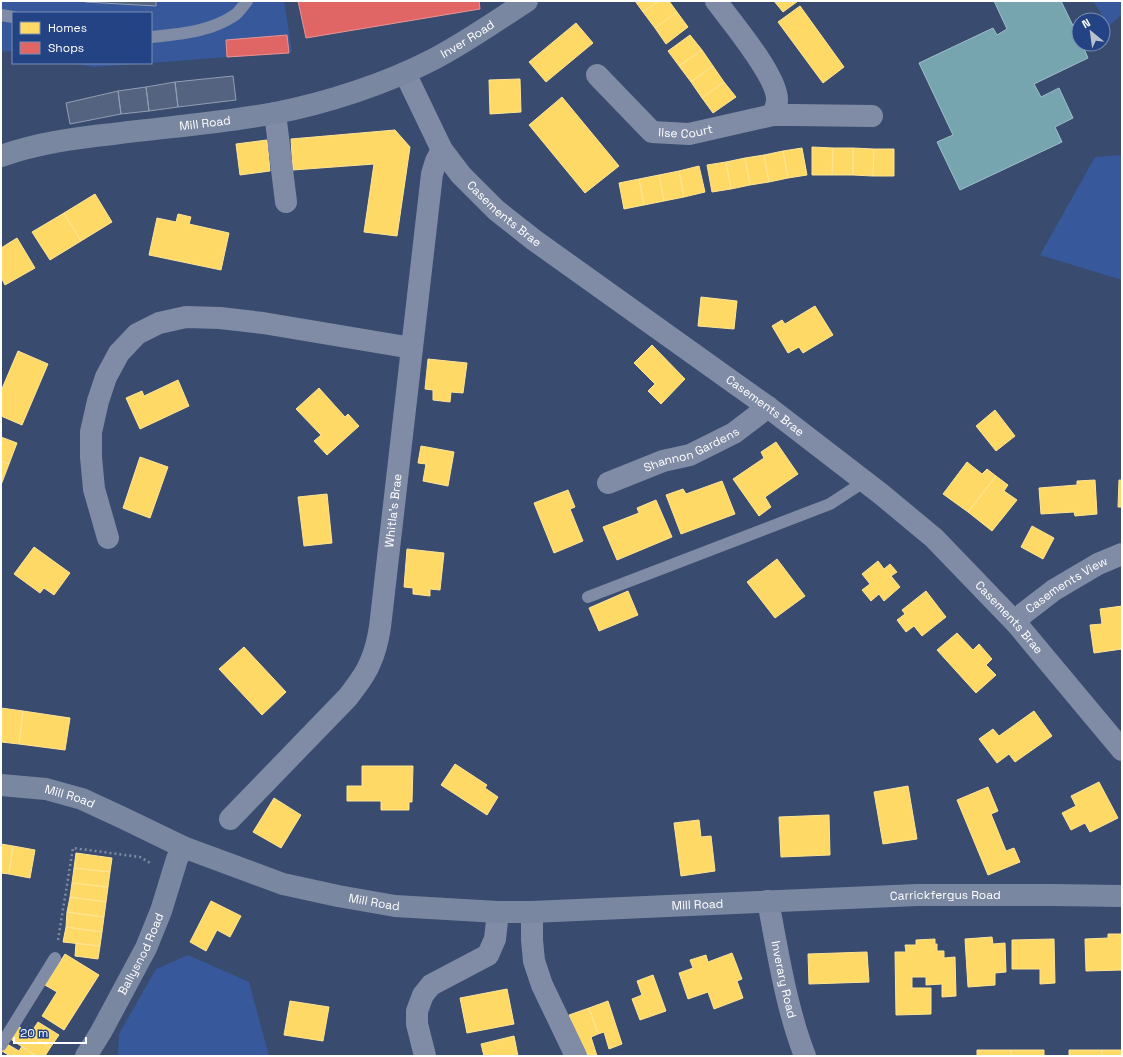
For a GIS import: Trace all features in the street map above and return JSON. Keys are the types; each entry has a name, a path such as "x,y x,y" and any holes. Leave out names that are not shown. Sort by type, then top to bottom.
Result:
{"street":[{"name":"Inver Road","path":"405,73 459,46 527,1"},
{"path":"716,1 754,50 771,80 777,100 773,115"},
{"name":"Mill Road","path":"1,156 45,143 70,139 222,121 275,113 354,93 405,73"},
{"name":"Casements Brae","path":"405,73 442,150 461,174 496,210 534,240 768,407 865,481 934,538 1016,623 1122,750"},
{"name":"Ilse Court","path":"597,75 652,132 689,134 773,115 872,116"},
{"path":"275,113 286,202"},
{"name":"Whitla's Brae","path":"230,819 348,697 370,664 376,647 380,627 432,174 436,161 442,150"},
{"path":"108,538 94,489 91,457 91,432 98,401 106,377 119,353 137,334 159,323 186,317 220,318 263,323 412,348"},
{"name":"Shannon Gardens","path":"608,483 663,461 690,455 734,433 768,407"},
{"name":"Casements View","path":"1016,623 1024,613 1054,590 1098,564 1122,554"},
{"name":"Mill Road","path":"1,784 46,789 82,799 183,847 283,884 395,906 498,912 532,912 768,901"},
{"name":"Ballysnod Road","path":"86,1056 101,1032 146,948 161,911 172,875 183,847"},
{"name":"Carrickfergus Road","path":"768,901 917,895 1122,896"},
{"name":"Inverary Road","path":"768,901 793,1021 806,1056"},
{"path":"425,1056 417,1024 417,1011 423,995 431,985 488,955 495,939 498,912"},
{"path":"532,912 534,961 542,985 576,1056"}],"lane":[{"path":"152,37 189,33 216,25 236,14 247,1"},
{"path":"1,15 12,18"},
{"path":"588,597 830,504 865,481"},
{"path":"1,1045 55,958"}],"path":[{"path":"55,958 73,848 140,857 172,875"}],"shaded area":[{"path":"1,1 284,1 292,52 152,63 152,12 12,12 12,51 1,52"},
{"path":"1093,1 1122,1 1122,14 1111,24 1111,12 1100,12"},
{"path":"79,64 135,64 93,67"},
{"path":"1122,155 1122,280 1040,255 1095,157"},
{"path":"188,955 249,982 269,1056 118,1056 119,1034 156,969"}],"building: Homes":[{"path":"635,1 659,1 643,12"},
{"path":"659,1 669,1 677,12 655,28 643,12"},
{"path":"774,1 798,1 783,12"},
{"path":"800,6 844,67 823,83 778,22"},
{"path":"677,12 688,27 666,44 655,28"},
{"path":"576,23 593,43 546,82 529,62"},
{"path":"690,35 702,50 679,66 668,51"},
{"path":"702,50 713,66 691,82 679,66"},
{"path":"713,66 724,82 702,98 691,82"},
{"path":"520,79 521,112 490,114 489,80"},
{"path":"724,82 736,97 713,113 702,98"},
{"path":"562,97 619,166 585,193 529,125"},
{"path":"395,130 410,147 397,236 364,232 374,164 293,170 291,139"},
{"path":"267,140 270,171 240,175 236,144"},
{"path":"812,147 833,148 832,175 812,175"},
{"path":"802,148 807,175 788,178 783,151"},
{"path":"833,148 853,148 853,175 832,175"},
{"path":"853,148 874,149 873,176 853,175"},
{"path":"874,149 894,149 894,176 873,176"},
{"path":"783,151 788,178 769,182 764,155"},
{"path":"764,155 769,182 750,185 745,158"},
{"path":"745,158 750,185 731,189 726,162"},
{"path":"726,162 731,189 712,192 707,165"},
{"path":"699,166 705,192 684,197 679,171"},
{"path":"679,171 684,197 664,201 659,175"},
{"path":"659,175 664,201 644,205 639,179"},
{"path":"639,179 644,205 624,209 619,183"},
{"path":"95,194 112,222 81,241 64,213"},
{"path":"64,213 81,241 50,260 32,232"},
{"path":"178,214 191,217 189,224 229,233 221,270 149,255 157,218 176,222"},
{"path":"17,238 35,268 5,285 1,277 1,248"},
{"path":"701,297 737,301 734,329 698,326"},
{"path":"815,306 833,335 803,353 799,347 788,353 772,326 782,320 785,324"},
{"path":"652,345 685,379 661,404 648,391 655,384 634,363"},
{"path":"18,351 48,364 22,425 1,416 1,391"},
{"path":"428,359 467,363 463,393 451,392 450,402 433,400 433,390 425,389"},
{"path":"178,380 189,406 140,429 126,398 142,391 144,396"},
{"path":"319,388 345,417 348,414 359,426 327,455 314,441 321,435 296,409"},
{"path":"995,410 1015,436 996,451 976,426"},
{"path":"1,437 17,443 9,464 1,461"},
{"path":"776,442 798,474 765,497 771,507 759,516 733,479 764,458 761,452"},
{"path":"421,446 454,452 448,486 423,481 426,464 418,463"},
{"path":"140,457 168,467 150,518 123,508"},
{"path":"1,461 9,464 1,485"},
{"path":"967,462 982,474 987,469 996,476 968,512 943,494"},
{"path":"996,476 1008,485 1004,491 1017,500 992,531 968,512"},
{"path":"1095,480 1097,514 1075,516 1074,512 1041,514 1039,488 1077,485 1077,481"},
{"path":"1119,480 1122,480 1122,507 1118,507"},
{"path":"722,481 735,514 681,534 666,495 683,489 686,494"},
{"path":"568,490 575,507 570,509 583,541 554,553 534,503"},
{"path":"327,494 332,543 304,546 298,497"},
{"path":"656,500 672,537 617,560 603,527 639,513 637,508"},
{"path":"1032,526 1054,538 1043,559 1021,547"},
{"path":"34,547 70,573 54,595 44,588 40,593 14,574"},
{"path":"407,549 444,553 440,590 430,589 430,596 413,594 413,588 404,587"},
{"path":"777,559 805,596 775,618 747,582"},
{"path":"878,561 884,569 890,564 897,572 891,576 900,587 884,601 879,594 871,601 862,590 870,584 862,574"},
{"path":"628,591 638,615 599,631 589,608"},
{"path":"926,591 946,617 922,636 914,626 906,632 897,620 905,614 902,610"},
{"path":"1122,606 1122,649 1094,653 1090,625 1102,624 1100,609"},
{"path":"957,633 973,650 979,644 992,659 986,665 996,675 976,693 937,650"},
{"path":"244,647 286,692 262,715 219,669"},
{"path":"1,708 23,711 19,744 1,742"},
{"path":"23,711 70,718 65,750 19,744"},
{"path":"1034,711 1052,736 1015,762 1009,754 997,763 979,739 993,729 999,736"},
{"path":"455,764 487,785 485,788 498,797 487,815 441,785"},
{"path":"362,766 413,766 412,802 409,802 409,810 381,810 381,801 347,801 347,786 362,786"},
{"path":"1099,782 1118,818 1090,832 1085,823 1071,830 1062,813 1076,806 1071,796"},
{"path":"908,786 917,839 883,844 874,792"},
{"path":"988,787 998,811 991,814 1006,851 1014,848 1020,862 988,875 957,800"},
{"path":"274,798 301,815 281,848 253,832"},
{"path":"829,815 830,855 781,857 779,817"},
{"path":"699,820 701,837 711,836 715,871 681,876 674,823"},
{"path":"1,844 13,846 9,874 1,873"},
{"path":"13,846 35,850 30,878 9,874"},
{"path":"76,853 112,858 110,872 74,868"},
{"path":"74,868 110,872 108,887 72,883"},
{"path":"72,883 108,887 106,902 70,897"},
{"path":"70,897 106,902 104,917 67,912"},
{"path":"211,901 241,916 230,937 217,930 206,951 190,942"},
{"path":"67,912 104,917 102,932 66,927"},
{"path":"66,927 102,932 100,946 63,942"},
{"path":"1108,934 1122,934 1122,970 1086,971 1085,939 1108,938"},
{"path":"992,937 993,944 1005,943 1006,972 995,973 995,985 968,987 965,939"},
{"path":"935,939 937,951 944,951 944,958 955,957 956,996 942,997 942,984 926,985 926,977 912,977 912,988 931,988 931,1014 896,1015 895,952 906,952 905,945 916,945 916,940"},
{"path":"1054,939 1055,983 1040,984 1040,969 1012,969 1012,940"},
{"path":"76,943 100,946 98,959 75,956"},
{"path":"867,952 869,982 809,984 808,954"},
{"path":"732,953 742,979 737,981 743,998 714,1009 708,992 688,999 679,973 693,968 690,960 706,955 708,962"},
{"path":"65,954 99,975 64,1030 42,1016 57,992 45,985"},
{"path":"653,975 666,1011 640,1020 632,999 642,995 637,981"},
{"path":"507,989 514,1024 467,1033 460,998"},
{"path":"290,1001 329,1007 323,1041 284,1035"},
{"path":"608,1001 622,1044 609,1049 604,1032 598,1034 589,1008"},
{"path":"589,1008 598,1034 591,1037 597,1056 584,1056 569,1015"},
{"path":"38,1022 59,1035 50,1048 30,1034"},
{"path":"18,1026 50,1048 45,1056 36,1056 9,1038"},
{"path":"514,1036 518,1056 484,1056 481,1044"},
{"path":"7,1044 19,1051 22,1046 36,1056 10,1056 2,1051"},
{"path":"977,1050 1011,1050 1011,1056 977,1056"},
{"path":"1011,1050 1044,1050 1044,1056 1011,1056"},
{"path":"1069,1050 1102,1050 1102,1056 1069,1056"},
{"path":"1102,1050 1122,1050 1122,1056 1102,1056"}],"building: Shops":[{"path":"298,1 479,1 480,9 306,38"},
{"path":"287,35 289,53 227,57 226,40"}],"building: Public":[{"path":"994,1 1061,1 1071,22 1071,52 1085,52 1088,58 1034,84 1041,97 1059,88 1073,118 1055,127 1062,142 960,190 937,142 953,135 919,63 993,28 997,35 1007,29"}],"building: Other":[{"path":"156,1 156,6 85,2"},
{"path":"233,76 236,100 178,107 175,82"},
{"path":"175,82 178,107 149,111 146,87"},
{"path":"146,87 149,111 121,114 118,91"},
{"path":"118,91 121,114 70,124 66,103"}]}
